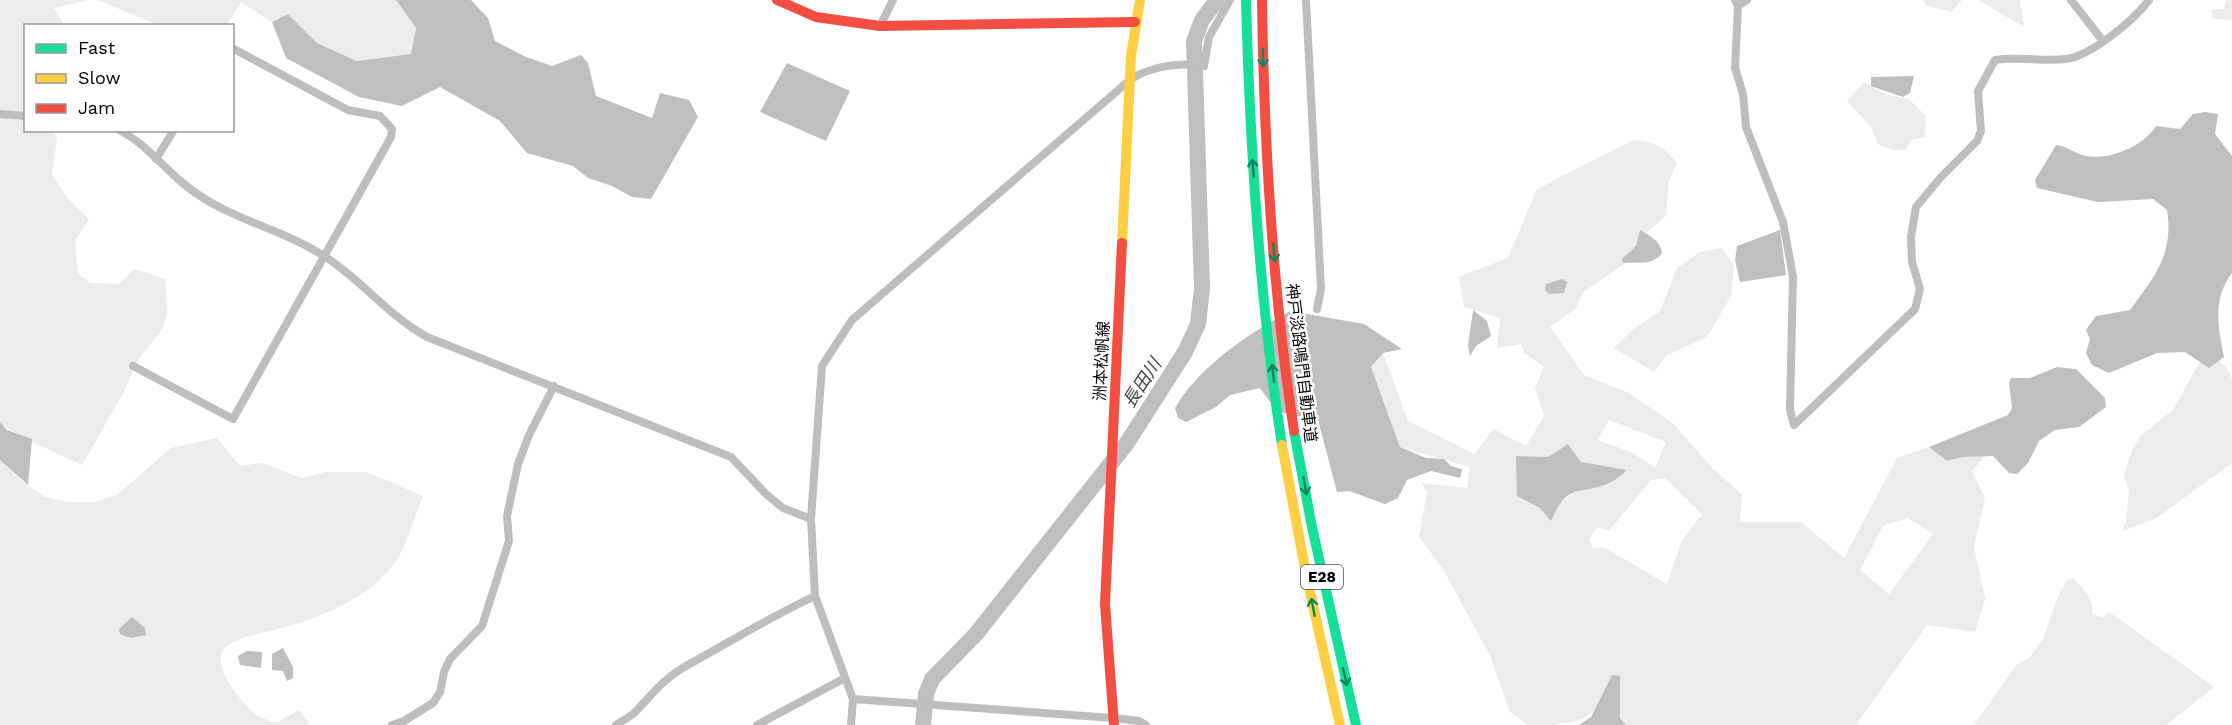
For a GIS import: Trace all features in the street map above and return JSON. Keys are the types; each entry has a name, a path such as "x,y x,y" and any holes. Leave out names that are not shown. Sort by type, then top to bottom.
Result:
{"main road":[{"path":"777,0 816,17 880,26 1135,22"},
{"name":"洲本松帆線","path":"1114,722 1105,604 1131,80 1135,22 1140,0"},
{"name":"神戸淡路鳴門自動車道","path":"1262,0 1264,135 1277,290 1294,428 1312,527 1356,725"},
{"name":"神戸淡路鳴門自動車道","path":"1246,1 1250,134 1263,290 1280,431 1316,624 1340,725"}],"street":[{"path":"880,26 893,0"},
{"path":"851,725 853,699 814,596 811,519 822,366 843,331 1131,80 1142,72 1186,63 1204,66 1209,37 1230,0"},
{"path":"1306,0 1321,290 1317,309"},
{"path":"1747,0 1736,3 1736,68 1743,94 1746,127 1783,222 1793,277 1790,410 1794,425 1915,309 1920,289 1911,262 1911,237 1916,207 1941,177 1977,141 1981,131 1978,91 1995,60 2015,57 2063,60 2080,57 2103,41 2149,0"},
{"path":"2071,0 2103,41"},
{"path":"133,366 233,419 391,136 392,129 380,116 348,110 234,49"},
{"path":"0,114 24,116"},
{"path":"122,132 148,149 190,189 219,207 240,218 294,238 325,256 405,325 428,337 731,457 766,494 783,508 811,519"},
{"path":"156,159 173,132"},
{"path":"392,725 404,721 433,703 440,692 444,672 450,659 482,626 509,541 507,516 518,464 529,435 554,386"},
{"path":"616,725 637,711 651,692 699,657 732,643 751,627 814,596"},
{"path":"757,725 845,678"},
{"path":"853,699 1114,722 1139,721 1146,725"}],"shaded area":[{"path":"0,0 88,0 54,8 63,24 24,24 24,132 54,132 57,138 52,175 69,200 89,219 75,241 78,273 90,283 119,284 135,269 165,279 167,312 163,328 138,360 125,390 82,465 25,438 0,422"},
{"path":"98,0 396,0 416,28 411,54 357,61 317,43 288,14 272,22 241,2 228,24 155,24"},
{"path":"396,0 471,0 488,18 495,41 526,57 552,66 581,55 588,63 596,96 652,118 660,93 689,100 698,117 651,199 632,197 612,186 588,178 573,166 527,153 500,121 440,87 402,106 359,97 286,58 272,22 288,14 317,43 357,61 411,54 416,28"},
{"path":"1923,0 1962,0 1951,12 1926,5"},
{"path":"1978,0 2020,0 2024,27"},
{"path":"2226,0 2232,0 2232,20 2212,19 2212,9 2224,9"},
{"path":"787,63 850,91 826,141 760,112"},
{"path":"1914,76 1910,93 1903,97 1871,86 1871,77"},
{"path":"1864,82 1887,95 1909,99 1926,116 1925,137 1911,140 1906,150 1892,150 1878,144 1871,127 1847,101"},
{"path":"2205,112 2218,114 2215,134 2232,156 2232,273 2221,293 2218,314 2224,357 2209,368 2185,352 2157,353 2109,373 2092,365 2086,353 2090,339 2086,330 2096,316 2130,310 2155,275 2168,239 2167,210 2153,199 2098,202 2037,188 2035,180 2056,145 2092,157 2113,154 2133,146 2150,134 2156,126 2180,129 2193,114"},
{"path":"1633,140 1658,146 1677,163 1669,180 1666,216 1641,237 1633,258 1585,291 1575,309 1550,327 1584,375 1627,392 1673,423 1713,469 1742,494 1740,522 1801,522 1844,558 1897,458 1929,447 1947,461 1962,457 1985,456 1972,471 1985,498 1974,547 1985,599 1975,632 1927,625 1856,725 1626,725 1620,718 1620,676 1596,709 1580,720 1557,725 1528,725 1510,712 1490,656 1443,569 1419,537 1427,492 1421,483 1467,488 1470,467 1400,447 1371,367 1383,353 1408,421 1475,454 1493,429 1526,446 1544,416 1535,388 1544,367 1524,353 1521,344 1497,348 1500,318 1464,307 1459,277 1508,258 1537,189","holes":["1609,420 1666,442 1655,468 1633,453 1598,440","1517,456 1548,457 1609,469 1612,482 1583,489 1568,496 1551,520 1540,508","1665,478 1702,514 1682,541 1667,584 1603,547 1593,549 1589,539 1597,527 1609,531 1651,480","1908,518 1933,534 1889,594 1860,570 1884,525"]},
{"path":"1640,230 1657,242 1662,253 1650,262 1623,263 1622,259 1636,246"},
{"path":"1780,230 1786,275 1740,282 1735,260 1737,246"},
{"path":"1722,248 1734,266 1731,296 1707,337 1667,355 1654,372 1614,348 1631,331 1660,311 1677,268 1700,252"},
{"path":"1562,279 1567,282 1564,293 1549,294 1545,290 1546,284"},
{"path":"1473,310 1487,321 1491,336 1476,346 1470,356 1468,346"},
{"path":"1290,311 1364,324 1402,349 1383,353 1371,367 1400,447 1426,458 1444,459 1451,466 1462,469 1460,478 1431,471 1407,480 1398,498 1385,504 1349,491 1337,492 1317,416 1297,416 1283,412 1272,404 1260,388 1230,395 1216,407 1186,422 1178,418 1175,408 1186,392 1211,365 1258,330"},
{"path":"2207,358 2216,359 2223,364 2232,379 2232,463 2155,519 2122,531 2126,521 2129,492 2124,475 2132,450 2140,436 2173,410 2199,363"},
{"path":"2057,367 2076,369 2105,398 2106,407 2079,427 2055,430 2039,441 2028,463 2017,474 2009,473 1993,456 1962,457 1947,461 1929,447 2008,415 2012,408 2009,383 2011,378 2030,378"},
{"path":"0,422 7,430 32,439 28,485 0,460"},
{"path":"217,438 240,466 262,463 302,478 325,472 367,472 423,496 397,560 369,589 341,606 311,619 252,635 230,644 221,655 221,664 229,683 255,714 276,723 299,710 310,725 0,725 0,460 24,483 45,497 68,502 95,502 117,495 171,448"},
{"path":"1568,444 1581,462 1627,470 1611,482 1569,495 1557,508 1551,521 1540,508 1517,496 1516,456 1548,457"},
{"path":"2068,579 2074,579 2085,591 2093,614 2103,618 2109,612 2214,687 2166,725 1974,725 2017,664 2029,658 2043,639 2059,594"},
{"path":"132,617 145,628 146,635 131,638 120,634 119,629"},
{"path":"283,648 293,667 293,678 287,681 283,671 272,670 272,654"},
{"path":"247,651 262,652 261,668 240,665 238,656"},
{"path":"1612,675 1620,676 1620,718 1626,725 1579,725 1591,717"}],"waterway":[{"name":"長田川","path":"923,725 926,694 932,679 976,634 1127,443 1185,352 1198,324 1202,288 1194,41 1202,20 1217,0"}],"traffic: fast":[{"path":"1246,0 1257,223 1267,334 1282,445"},
{"path":"1294,431 1312,527 1356,725"}],"traffic: slow":[{"path":"1122,243 1131,56 1140,0"},
{"path":"1282,445 1307,579 1340,725"}],"traffic: jam":[{"path":"777,0 816,17 880,26 1135,22"},
{"path":"1262,0 1265,108 1275,270 1294,431"},
{"path":"1114,725 1105,604 1122,243"}]}
